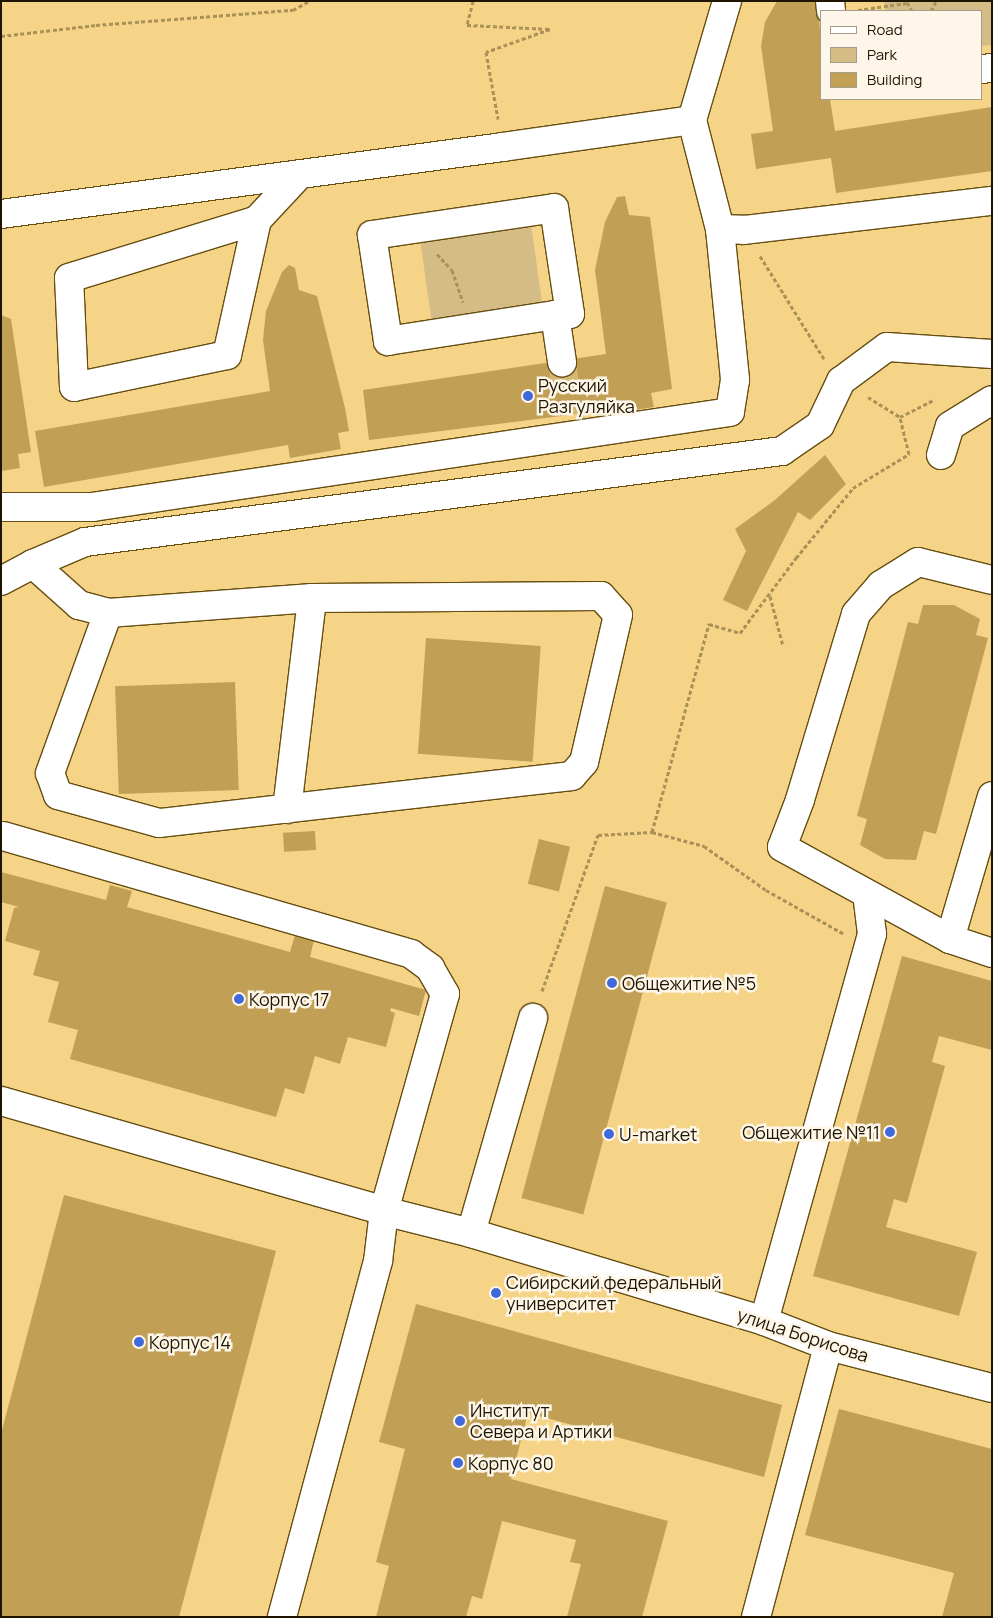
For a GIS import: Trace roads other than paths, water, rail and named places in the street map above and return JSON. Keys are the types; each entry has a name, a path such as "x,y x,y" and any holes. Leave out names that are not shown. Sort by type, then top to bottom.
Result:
{"street":[{"path":"1,507 93,507 570,425 730,412 735,380 732,230 692,120 727,1"},
{"path":"1,214 299,175 692,120"},
{"path":"257,220 227,355 74,387 69,278 257,220 299,175"},
{"path":"732,230 992,201"},
{"path":"554,208 570,314 555,315 388,341 372,235 554,208"},
{"path":"555,315 562,362"},
{"path":"1,581 32,564 84,542 782,451 820,425 840,381 887,347 992,354"},
{"path":"941,455 950,426 992,400"},
{"path":"992,580 918,562 881,585 856,614 800,800 782,847 950,939 992,953"},
{"path":"32,564 79,605 108,613 312,598 601,596 618,615 584,762 572,776 159,823 58,795 50,773 108,613"},
{"path":"287,809 312,598"},
{"path":"950,939 992,796"},
{"path":"3,836 411,954 430,968 445,994 384,1211 378,1261 282,1617"},
{"path":"764,1321 866,946 872,934 867,895"},
{"path":"471,1233 533,1018"},
{"name":"улица Борисова","path":"1,1101 384,1211 471,1233 764,1321 828,1346 992,1388"},
{"path":"756,1617 828,1346"}],"tunnel":[{"path":"562,362 569,415"}],"place":[{"name":"Русский Разгуляйка","path":"528,396"},
{"name":"Общежитие №5","path":"612,983"},
{"name":"Корпус 17","path":"239,999"},
{"name":"Общежитие №11","path":"890,1132"},
{"name":"U-market","path":"609,1134"},
{"name":"Сибирский федеральный университет","path":"496,1293"},
{"name":"Корпус 14","path":"139,1342"},
{"name":"Институт Севера и Артики","path":"460,1421"},
{"name":"Корпус 80","path":"458,1463"}]}
